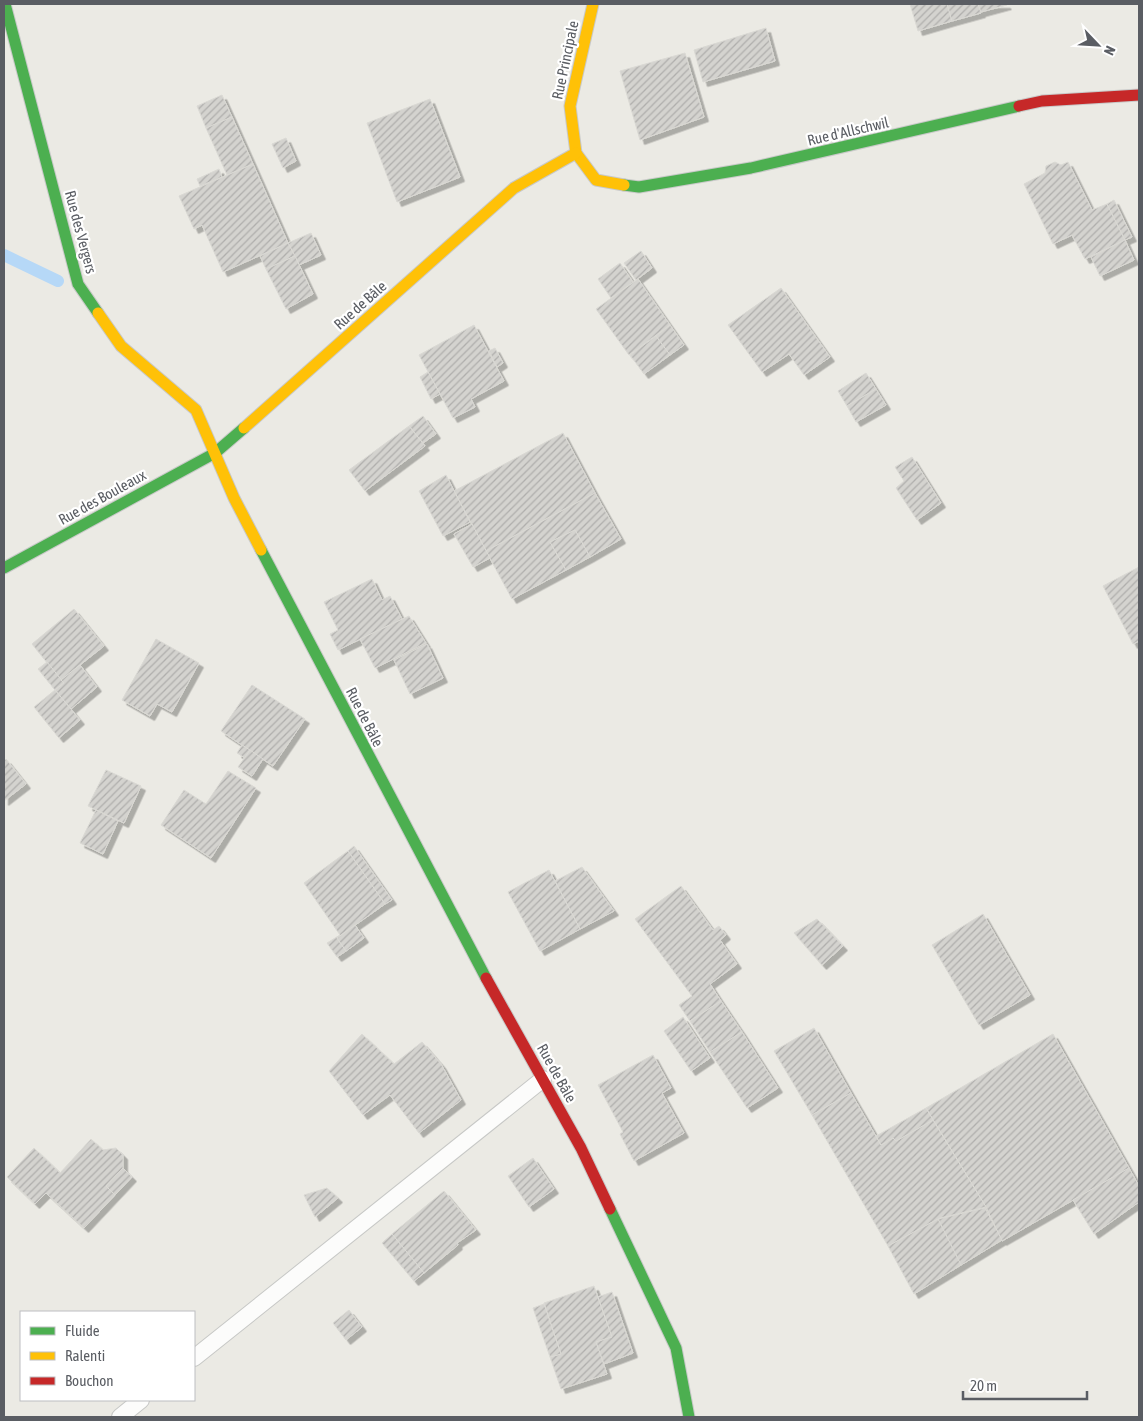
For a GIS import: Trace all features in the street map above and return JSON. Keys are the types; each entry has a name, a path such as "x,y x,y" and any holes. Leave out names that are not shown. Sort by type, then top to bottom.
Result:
{"street":[{"name":"Rue des Vergers","path":"5,4 78,284 121,346 196,410 215,453"},
{"name":"Rue Principale","path":"576,153 570,106 592,4"},
{"name":"Rue d'Allschwil","path":"576,153 596,180 639,188 751,168 1042,101 1139,95"},
{"name":"Rue de Bâle","path":"576,153 514,188 215,453 234,498 458,928 581,1148 676,1348 689,1417"},
{"name":"Rue des Bouleaux","path":"4,568 215,453"}],"lane":[{"path":"195,1357 543,1079"},
{"path":"120,1417 141,1401"}],"building":[{"path":"910,4 947,4 952,21 918,31"},
{"path":"947,4 978,4 981,13 952,21"},
{"path":"978,4 1006,4 1007,5 981,12"},
{"path":"766,28 775,61 703,82 694,50"},
{"path":"685,53 704,117 640,140 620,71"},
{"path":"222,95 232,117 206,128 197,106"},
{"path":"430,99 460,177 397,202 367,123"},
{"path":"232,117 253,164 227,175 206,128"},
{"path":"286,138 296,161 283,168 272,144"},
{"path":"1055,162 1061,165 1068,162 1092,210 1107,204 1125,240 1085,259 1072,235 1053,244 1024,184 1045,173 1046,166"},
{"path":"253,164 288,243 223,272 202,225 194,229 179,196"},
{"path":"219,169 222,177 200,186 197,179"},
{"path":"1114,200 1132,237 1125,240 1107,204"},
{"path":"311,233 321,255 299,265 288,243"},
{"path":"1125,240 1134,260 1100,276 1091,257"},
{"path":"288,243 295,256 266,269 260,256"},
{"path":"641,251 652,268 636,280 624,263"},
{"path":"295,256 313,294 286,309 266,269"},
{"path":"620,263 633,282 611,298 598,279"},
{"path":"638,279 670,325 629,355 596,309"},
{"path":"781,288 830,357 804,375 789,354 762,372 728,325"},
{"path":"474,325 504,381 471,399 475,407 453,418 419,355"},
{"path":"670,325 684,345 670,355 656,336"},
{"path":"656,336 670,355 644,374 630,355"},
{"path":"495,348 503,363 497,367 489,351"},
{"path":"428,372 440,394 431,399 420,377"},
{"path":"866,373 876,389 847,406 838,391"},
{"path":"876,389 886,405 856,422 847,406"},
{"path":"423,416 436,434 423,443 409,426"},
{"path":"409,426 425,446 365,491 349,470"},
{"path":"563,433 595,493 486,551 454,491"},
{"path":"912,457 941,503 917,520 896,488 904,481 895,467"},
{"path":"446,475 470,522 443,536 419,491"},
{"path":"595,493 621,539 590,557 575,530 550,542 566,570 512,599 486,551"},
{"path":"472,524 490,558 473,567 454,534"},
{"path":"575,530 590,557 566,570 550,542"},
{"path":"1139,567 1139,641 1133,644 1103,586"},
{"path":"372,579 382,600 390,596 402,619 338,650 330,634 338,630 324,602"},
{"path":"74,609 104,646 61,680 32,644"},
{"path":"409,616 426,643 375,668 360,639"},
{"path":"156,639 199,663 172,712 157,704 150,716 122,700"},
{"path":"427,644 443,678 410,694 394,660"},
{"path":"47,662 64,683 55,690 38,669"},
{"path":"80,665 97,687 71,709 55,690 64,683 61,680"},
{"path":"252,685 305,719 273,766 221,731"},
{"path":"55,690 80,720 59,738 34,707"},
{"path":"242,745 250,750 245,758 237,753"},
{"path":"250,750 263,759 252,776 238,767"},
{"path":"6,759 26,784 4,801 4,761"},
{"path":"106,770 141,786 124,823 88,806"},
{"path":"228,771 256,788 211,858 161,825 184,790 206,804"},
{"path":"96,810 118,821 103,854 80,843"},
{"path":"354,846 392,900 385,904 348,851"},
{"path":"348,851 385,904 337,938 346,951 337,957 327,943 340,935 304,883"},
{"path":"582,867 614,911 580,929 555,881"},
{"path":"549,870 580,929 540,951 508,892"},
{"path":"681,886 713,930 719,926 726,935 720,940 737,964 710,984 721,1001 690,1021 679,1005 692,996 635,919"},
{"path":"983,914 1030,995 979,1025 932,945"},
{"path":"817,919 843,946 822,965 794,933"},
{"path":"355,925 364,938 346,951 337,938"},
{"path":"721,1001 742,1032 710,1052 690,1021"},
{"path":"683,1017 710,1058 691,1071 664,1031"},
{"path":"814,1028 851,1093 812,1115 774,1051"},
{"path":"742,1032 778,1088 747,1108 710,1052"},
{"path":"362,1034 394,1064 422,1042 441,1064 461,1100 419,1133 390,1095 363,1115 329,1071"},
{"path":"1053,1034 1129,1168 1002,1241 986,1207 926,1108"},
{"path":"653,1055 671,1088 662,1093 684,1133 634,1161 620,1134 623,1132 598,1085"},
{"path":"851,1093 881,1145 893,1138 896,1141 933,1120 986,1207 940,1218 888,1246 812,1115"},
{"path":"926,1108 933,1120 896,1141 893,1138 881,1145 876,1136"},
{"path":"91,1139 103,1150 116,1148 123,1155 123,1168 106,1186 115,1195 84,1228 46,1193 35,1204 7,1177 34,1148 60,1173"},
{"path":"533,1158 554,1189 529,1207 508,1176"},
{"path":"123,1168 132,1177 115,1195 106,1186"},
{"path":"1129,1168 1139,1186 1139,1202 1094,1234 1073,1200"},
{"path":"327,1188 338,1198 315,1217 304,1195"},
{"path":"444,1191 476,1230 457,1243 458,1245 424,1273 392,1234"},
{"path":"985,1208 1002,1240 961,1265 938,1219"},
{"path":"938,1219 961,1265 914,1294 888,1246"},
{"path":"392,1234 424,1273 414,1281 382,1243"},
{"path":"594,1286 612,1337 596,1342 607,1374 561,1389 550,1357 561,1354 544,1303"},
{"path":"612,1292 633,1353 604,1364 596,1342 612,1337 598,1297"},
{"path":"544,1304 561,1354 550,1357 533,1308"},
{"path":"349,1310 362,1327 346,1340 333,1323"}],"waterway":[{"path":"4,255 58,281"}],"traffic: fast":[{"path":"5,4 78,284 98,313"},
{"path":"624,185 639,187 751,168 1019,106"},
{"path":"4,568 215,453 244,428"},
{"path":"261,550 486,978"},
{"path":"610,1209 676,1348 689,1417"}],"traffic: slow":[{"path":"593,4 570,106 576,153 596,180 624,185"},
{"path":"244,428 514,188 576,153"},
{"path":"98,313 121,346 196,410 234,498 261,550"}],"traffic: jam":[{"path":"1019,106 1042,101 1139,95"},
{"path":"486,978 581,1148 610,1209"}]}
